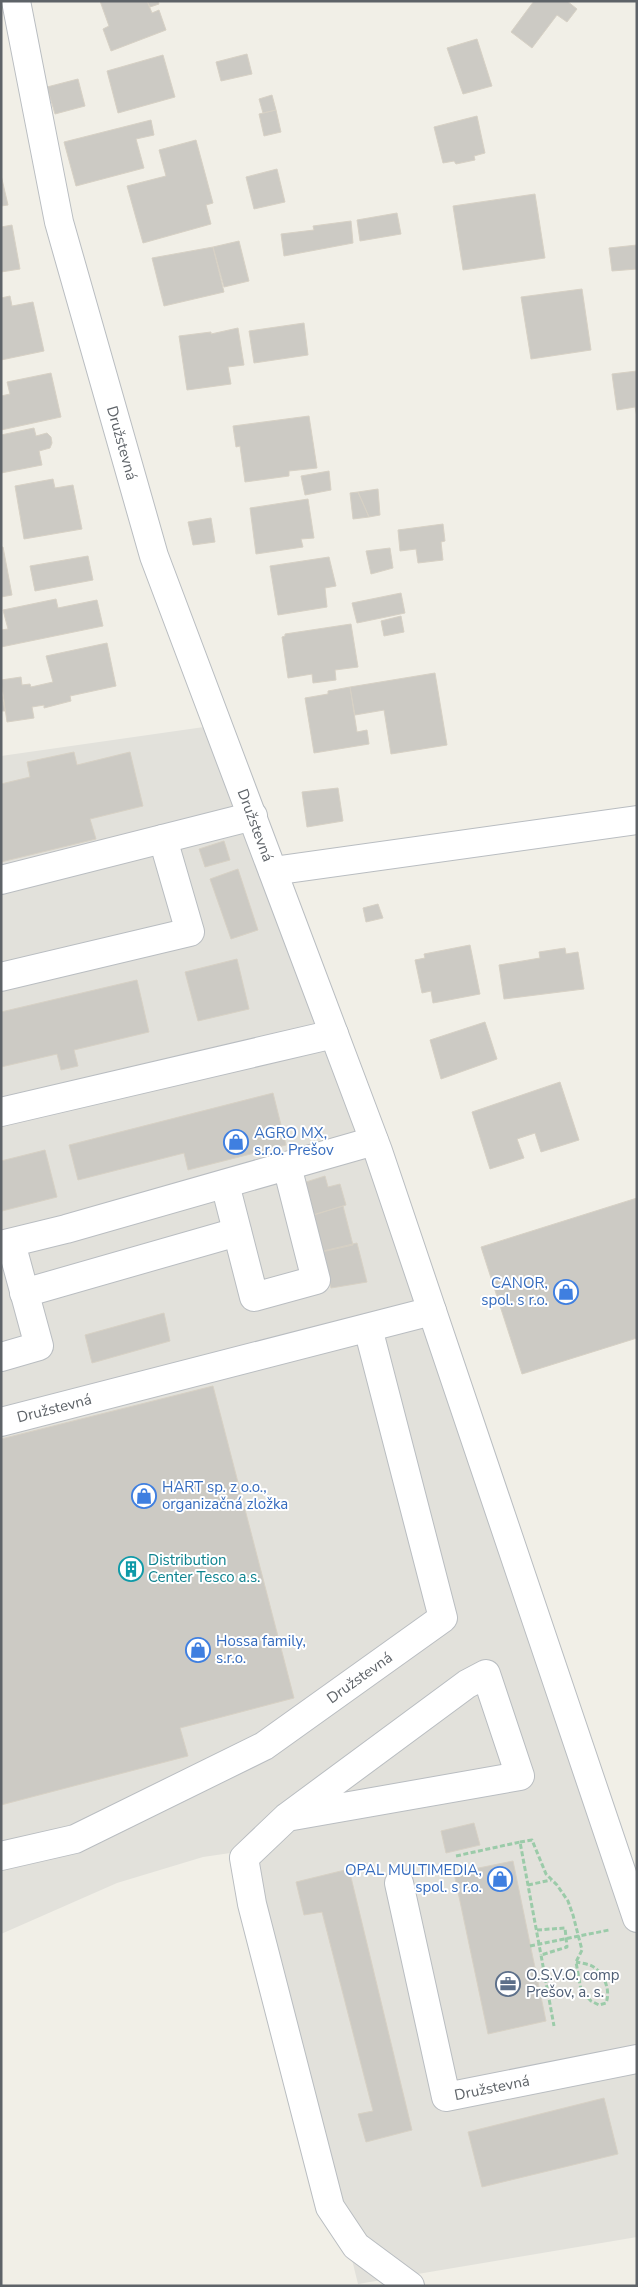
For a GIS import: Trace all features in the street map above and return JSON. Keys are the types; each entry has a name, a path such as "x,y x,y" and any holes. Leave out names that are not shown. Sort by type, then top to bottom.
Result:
{"street":[{"name":"Družstevná","path":"16,1 58,222 154,556 374,1141 432,1312 626,1848 637,1918"},
{"path":"1,880 253,816"},
{"name":"Družstevná","path":"273,871 637,820"},
{"path":"1,977 190,932 163,839"},
{"path":"1,1112 334,1034"},
{"path":"1,1357 39,1346 24,1293 6,1244 374,1141"},
{"path":"225,1184 254,1297 316,1280 287,1166"},
{"path":"24,1293 237,1232"},
{"name":"Družstevná","path":"1,1422 432,1312"},
{"name":"Družstevná","path":"1,1856 75,1839 264,1746 443,1618 368,1328"},
{"path":"286,1817 520,1776 486,1674 466,1684 286,1817 244,1858 252,1904 330,2207 356,2246 410,2286"},
{"name":"Družstevná","path":"399,1883 446,2097 637,2060"}],"path":[{"path":"456,1856 532,1840 546,1874 568,1901 582,1950 576,1962 578,1978 585,1996 599,2005 606,2003 608,1992 601,1973 592,1966 576,1962"},
{"path":"520,1842 554,2026"},
{"path":"528,1885 551,1880"},
{"path":"537,1930 565,1928 567,1947 542,1954"},
{"path":"530,1946 611,1929"}],"shaded area":[{"path":"218,725 637,1919 637,2237 358,2284 251,1850 203,1857 117,1883 1,1934 1,756"}],"building":[{"path":"100,1 147,1 152,13 159,10 166,30 111,51 103,29 109,26"},
{"path":"147,1 158,1 159,4 150,7"},
{"path":"534,1 567,1 577,9 567,22 557,15 532,48 511,32"},
{"path":"477,39 492,86 463,94 447,48"},
{"path":"247,54 252,74 221,81 216,62"},
{"path":"163,55 175,97 118,113 107,71"},
{"path":"78,79 85,106 55,114 47,87"},
{"path":"272,95 276,110 263,113 259,99"},
{"path":"276,110 281,132 264,136 259,114"},
{"path":"477,116 485,153 474,156 475,160 456,164 454,161 443,163 434,127"},
{"path":"151,120 154,135 136,139 144,168 76,186 64,142"},
{"path":"196,140 213,203 206,205 211,224 143,243 127,186 166,176 159,150"},
{"path":"277,169 285,202 254,209 246,177"},
{"path":"1,175 8,205 1,206"},
{"path":"535,194 545,258 463,270 453,206"},
{"path":"397,213 401,234 360,241 357,220"},
{"path":"351,221 353,243 284,256 281,234 314,230 313,226"},
{"path":"12,225 20,269 1,272 1,227"},
{"path":"239,241 249,281 224,287 213,247"},
{"path":"637,245 637,269 612,271 609,248"},
{"path":"213,247 224,292 164,306 152,258"},
{"path":"582,289 591,350 531,359 521,297"},
{"path":"10,296 12,306 33,302 44,351 1,360 1,298"},
{"path":"304,323 308,355 254,363 249,331"},
{"path":"238,328 244,365 228,367 231,384 187,390 179,336 211,332 211,334"},
{"path":"637,371 637,417 635,407 617,410 612,374"},
{"path":"51,373 61,417 1,430 1,396 10,394 7,382"},
{"path":"309,416 317,468 289,471 289,476 245,482 240,446 236,447 233,426"},
{"path":"34,428 36,436 47,433 51,437 52,443 50,448 39,451 42,465 1,473 1,435"},
{"path":"329,471 331,490 305,495 301,476"},
{"path":"53,479 55,488 73,485 82,529 24,539 15,486"},
{"path":"378,489 380,515 369,517 358,492"},
{"path":"358,492 369,517 353,519 350,493"},
{"path":"308,499 314,538 301,539 303,547 256,554 250,508"},
{"path":"211,518 215,542 193,545 188,522"},
{"path":"443,524 445,541 441,542 443,560 418,563 416,549 400,551 398,530"},
{"path":"1,547 3,547 12,595 1,597"},
{"path":"390,548 393,568 371,574 366,551"},
{"path":"88,556 93,580 35,591 30,566"},
{"path":"329,557 336,586 325,588 327,607 278,615 270,566"},
{"path":"401,593 405,613 357,623 352,603"},
{"path":"56,599 58,608 97,600 103,626 1,647 1,630 8,629 3,610"},
{"path":"401,616 404,632 384,636 381,621"},
{"path":"351,624 358,667 335,670 336,680 313,683 312,674 288,678 282,637 285,634"},
{"path":"107,643 116,686 70,696 71,701 44,708 44,705 32,707 34,718 7,722 1,680 21,677 22,685 30,684 31,687 53,682 46,656"},
{"path":"435,673 447,745 391,754 384,710 355,715 350,687"},
{"path":"350,687 357,732 367,730 369,744 314,753 305,698 328,694 328,691"},
{"path":"1,690 5,711 1,711"},
{"path":"74,752 77,765 130,752 143,806 90,819 96,839 1,862 1,784 30,777 27,762"},
{"path":"338,788 343,821 307,827 302,792"},
{"path":"224,841 230,860 205,867 199,849"},
{"path":"238,869 258,930 231,939 210,879"},
{"path":"378,904 383,918 366,922 363,908"},
{"path":"470,945 480,994 433,1003 431,991 422,993 415,960 425,958 424,954"},
{"path":"565,948 566,954 578,952 584,989 504,999 499,965 540,958 539,952"},
{"path":"237,959 249,1009 198,1021 185,972"},
{"path":"137,980 149,1032 74,1050 78,1066 61,1070 57,1054 1,1067 1,1012"},
{"path":"485,1022 497,1059 441,1079 430,1040"},
{"path":"560,1082 579,1140 541,1152 535,1133 517,1139 524,1158 490,1169 472,1112"},
{"path":"273,1093 286,1145 188,1170 184,1153 78,1180 69,1145"},
{"path":"45,1150 57,1197 2,1211 1,1161"},
{"path":"325,1176 328,1187 340,1184 346,1205 314,1215 306,1182"},
{"name":"CANOR, spol. s r.o.","path":"637,1198 637,1338 522,1374 481,1247"},
{"path":"343,1206 353,1245 317,1253 309,1216"},
{"path":"357,1243 367,1282 331,1288 323,1251"},
{"path":"164,1313 170,1341 92,1363 85,1335"},
{"name":"Distribution Center Tesco a.s.","path":"213,1386 294,1698 180,1728 188,1756 1,1805 1,1439"},
{"path":"474,1823 480,1845 446,1853 441,1831"},
{"name":"O.S.V.O. comp Prešov, a. s.","path":"513,1861 546,2021 488,2034 454,1873"},
{"path":"349,1869 412,2130 366,2142 358,2114 373,2111 322,1912 304,1915 296,1882"},
{"path":"604,2098 618,2154 482,2187 468,2132"}],"place":[{"name":"AGRO MX, s.r.o. Prešov","path":"236,1142"},
{"name":"CANOR, spol. s r.o.","path":"566,1292"},
{"name":"HART sp. z o.o., organizačná zložka","path":"144,1496"},
{"name":"Distribution Center Tesco a.s.","path":"131,1569"},
{"name":"Hossa family, s.r.o.","path":"198,1650"},
{"name":"OPAL MULTIMEDIA, spol. s r.o.","path":"500,1879"},
{"name":"O.S.V.O. comp Prešov, a. s.","path":"508,1984"}]}
